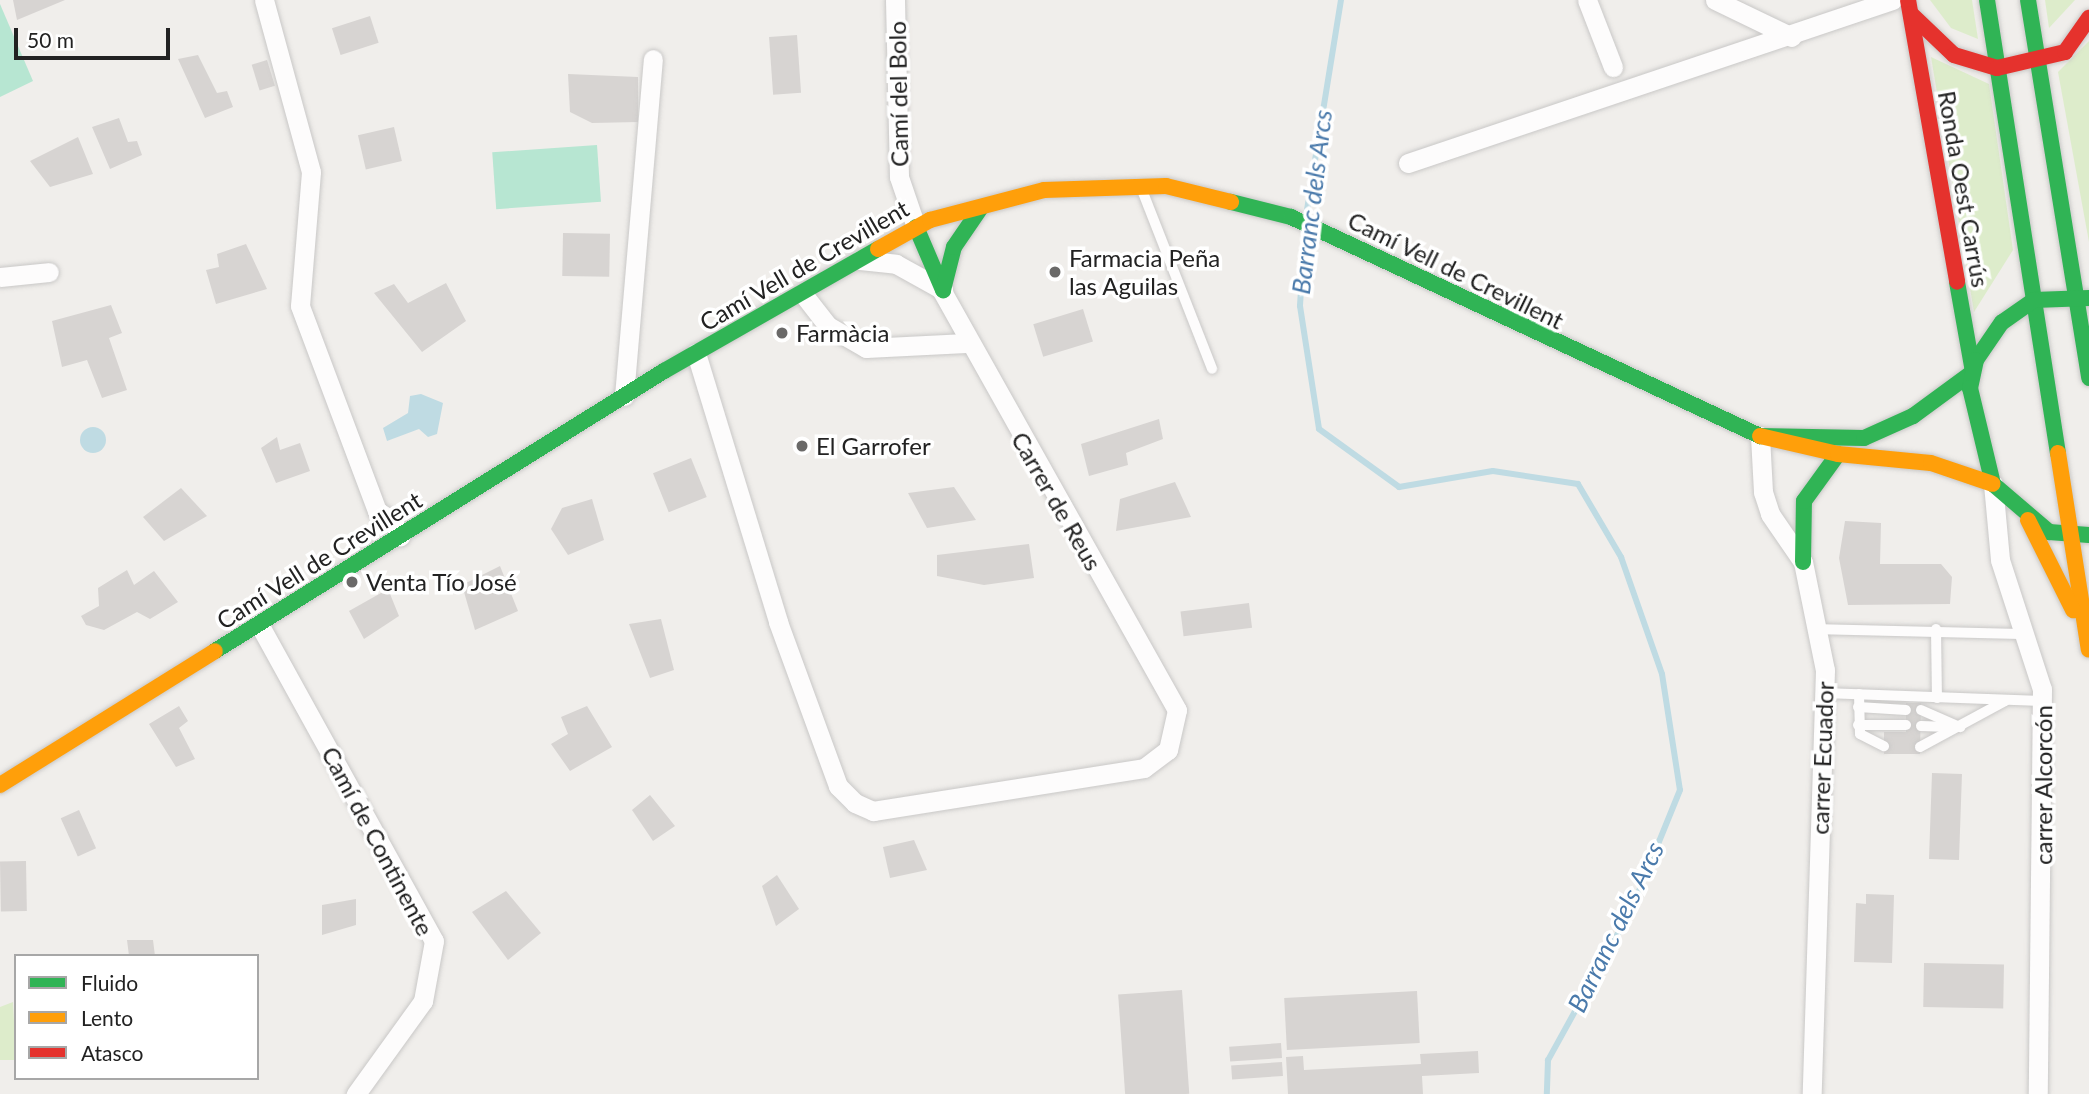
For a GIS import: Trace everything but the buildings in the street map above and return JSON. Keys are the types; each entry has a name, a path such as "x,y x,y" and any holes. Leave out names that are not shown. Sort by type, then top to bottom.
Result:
{"main road":[{"name":"Ronda Oest Carrús","path":"1987,0 2034,300 2081,535 2089,650"},
{"path":"2028,0 2037,62 2084,295 2089,378"},
{"name":"Ronda Oest Carrús","path":"1909,7 1954,55 1997,68 2037,62 2065,52 2089,19"},
{"name":"Ronda Oest Carrús","path":"1909,7 1973,372 1973,414 1993,484 2028,520 2068,592 2089,668"},
{"name":"Camí Vell de Crevillent","path":"0,786 624,396 909,231 1044,190 1141,185 1256,206 1341,238 1612,372 1760,436 1864,438 1913,416 1973,372"},
{"path":"943,290 954,247 980,209"},
{"path":"2034,300 2084,295"},
{"name":"Ronda Oest Carrús","path":"1973,372 1991,334 2034,300"},
{"path":"1760,436 1838,454 1931,463 1993,484"},
{"path":"1803,562 1804,501 1838,454"},
{"name":"Ronda Oest Carrús","path":"2028,520 2081,535"}],"street":[{"path":"264,0 311,172 300,306 377,511 393,521 400,536"},
{"name":"Camí del Bolo","path":"895,0 900,177 909,231"},
{"path":"1587,0 1613,67"},
{"path":"1715,0 1792,37"},
{"path":"1408,163 1792,37 1892,0"},
{"path":"624,396 653,59"},
{"name":"Carrer de Reus","path":"696,353 778,622 838,786 855,803 873,811 1144,768 1168,750 1177,710 966,343 943,290 909,231"},
{"path":"860,260 896,264 943,290"},
{"path":"0,277 49,272"},
{"path":"803,294 828,326 866,348 966,343"},
{"name":"carrer Ecuador","path":"1760,436 1759,469 1770,514 1803,562 1817,629 1824,693 1812,1094"},
{"name":"carrer Alcorcón","path":"1993,484 2000,560 2027,634 2042,701 2038,1094"},
{"name":"Camí de Continente","path":"259,624 434,941 423,1001 356,1094"}],"lane":[{"path":"1141,185 1212,369"},
{"path":"1817,629 1936,629 2027,634"},
{"path":"1936,629 1937,698"},
{"path":"1824,693 2042,701"},
{"path":"1859,694 1858,725 1865,741 1884,746"},
{"path":"1920,747 2007,700"},
{"path":"1858,708 1906,710"},
{"path":"1921,710 1960,727"},
{"path":"1858,725 1906,725"},
{"path":"1921,726 1960,727"}],"green space":[{"path":"1930,0 1972,0 1978,39 1951,28"},
{"path":"2045,0 2075,0 2049,28"},
{"path":"0,4 33,81 0,97"},
{"path":"2089,41 2089,242 2058,72"},
{"path":"1931,57 1989,84 2013,250 1974,312"},
{"path":"597,145 601,202 496,209 492,152"},
{"path":"13,1002 14,1060 0,1060 0,1007"}],"water":[{"path":"421,394 443,403 437,434 428,437 419,429 387,441 383,428 408,413 410,396"},
{"path":"93,427 102,431 106,440 102,449 93,453 84,449 80,440 84,431"}],"waterway":[{"name":"Barranc dels Arcs","path":"1306,216 1341,0"},
{"name":"Barranc dels Arcs","path":"1305,230 1300,306 1319,429 1399,487 1493,471 1578,484 1621,557 1662,674 1680,790 1632,908 1548,1060 1547,1094"}],"traffic: fast":[{"path":"1987,0 2058,453"},
{"path":"2028,0 2089,378"},
{"path":"1231,202 1291,217 1760,436 1864,438 1913,416 1973,372"},
{"path":"943,290 954,247 980,209"},
{"path":"916,227 943,290"},
{"path":"215,651 664,371 878,249"},
{"path":"1957,282 1973,372"},
{"path":"2089,298 2034,300 2002,322 1976,360 1970,388 1993,484 2049,532 2089,535"},
{"path":"1803,562 1804,501 1838,454"}],"traffic: slow":[{"path":"878,249 930,220 1044,190 1166,186 1231,202"},
{"path":"1760,436 1838,454 1931,463 1993,484"},
{"path":"2058,453 2089,650"},
{"path":"2028,520 2073,610"},
{"path":"0,785 215,651"}],"traffic: jam":[{"path":"1908,0 1957,282"},
{"path":"1911,14 1954,55 1997,68 2065,52 2089,18"}],"place":[{"name":"Farmacia Peña las Aguilas","path":"1055,272"},
{"name":"Farmàcia","path":"782,333"},
{"name":"El Garrofer","path":"802,446"},
{"name":"Venta Tío José","path":"352,582"}]}
